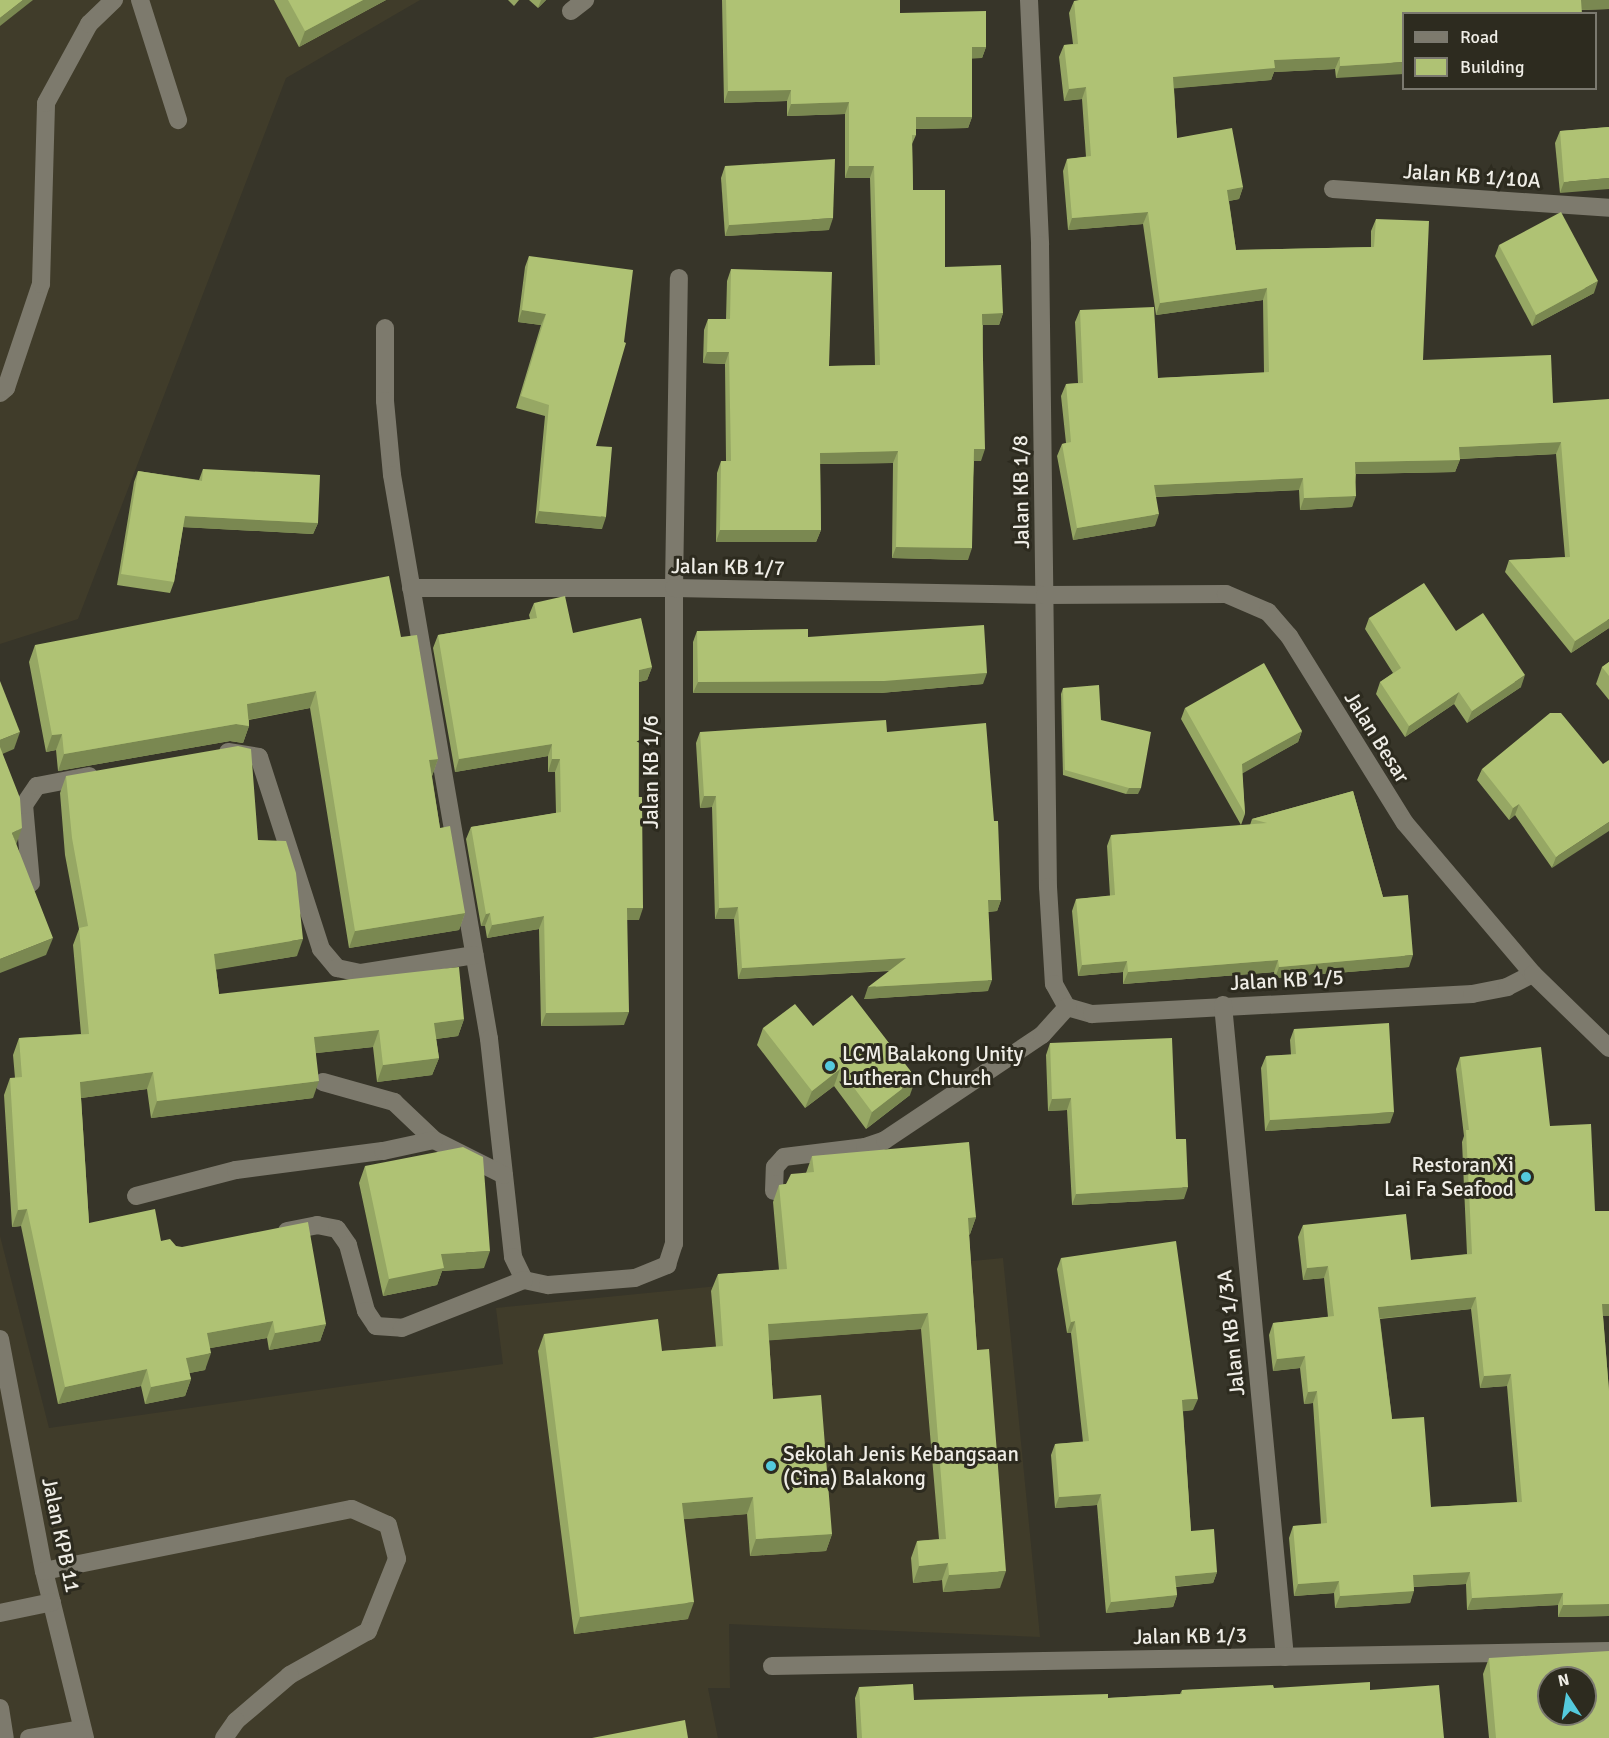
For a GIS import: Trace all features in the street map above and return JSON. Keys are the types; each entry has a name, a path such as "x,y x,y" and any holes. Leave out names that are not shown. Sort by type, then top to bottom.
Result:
{"street":[{"path":"0,393 6,388 41,284 46,103 89,24 114,0"},
{"path":"140,0 178,120"},
{"name":"Jalan KB 1/8","path":"1029,0 1040,245 1048,886 1054,984 1067,1007"},
{"name":"Jalan KB 1/10A","path":"1333,189 1609,208"},
{"name":"Jalan KB 1/6","path":"524,1281 548,1285 635,1278 667,1265 674,1244 674,588 679,278"},
{"path":"273,1234 318,1226 337,1229 348,1245 366,1311 376,1326 402,1328 524,1281 513,1257 489,1039 392,475 385,401 385,328"},
{"name":"Jalan KB 1/7","path":"411,588 674,588 1045,596"},
{"name":"Jalan Besar","path":"1045,596 1226,594 1268,612 1289,636 1405,823 1533,974 1609,1048"},
{"path":"210,756 232,752 259,757 321,949 337,968 361,973 475,955"},
{"path":"31,883 24,805 30,795 37,786 108,773"},
{"name":"Jalan KB 1/5","path":"1067,1007 1092,1014 1223,1005 1472,994 1508,987 1533,974"},
{"name":"Jalan KB 1/3A","path":"1223,1005 1286,1657"},
{"path":"774,1191 775,1167 784,1157 865,1147 885,1140 1042,1035 1067,1007"},
{"path":"323,1082 394,1102 434,1140 504,1175"},
{"path":"136,1197 236,1170 383,1151 434,1140"},
{"name":"Jalan KPB 11","path":"0,1339 8,1424 84,1733"},
{"path":"44,1571 352,1509 388,1525 397,1559 368,1631 290,1675 236,1721 224,1738"},
{"path":"0,1613 52,1602"},
{"name":"Jalan KB 1/3","path":"772,1666 1609,1650"},
{"path":"0,1708 5,1738"},
{"path":"29,1738 84,1733"}],"shaded area":[{"path":"0,0 420,0 286,78 78,619 0,644"},
{"path":"0,1236 49,1428 503,1364 496,1308 1003,1258 1040,1637 729,1624 730,1688 708,1688 718,1738 0,1738"}],"building":[{"path":"0,0 23,0 0,18"},
{"path":"288,0 363,0 305,31"},
{"path":"726,0 900,0 900,13 986,11 986,47 972,47 972,117 916,117 916,135 912,135 913,190 945,190 945,267 1001,265 1003,313 982,314 985,449 974,449 972,548 896,547 898,451 820,453 821,530 720,530 721,461 731,461 729,352 707,352 708,319 730,319 731,269 832,272 829,366 880,365 874,166 849,166 849,102 791,104 791,90 728,91"},
{"path":"1581,0 1582,12 1402,12 1402,62 1340,66 1340,57 1274,60 1275,68 1173,77 1177,138 1232,128 1243,187 1227,190 1236,250 1374,247 1376,219 1429,221 1423,360 1551,355 1553,403 1609,399 1609,619 1575,641 1509,560 1570,557 1561,442 1459,447 1460,460 1355,462 1356,496 1304,498 1303,478 1154,485 1159,514 1077,528 1062,444 1071,442 1066,384 1083,383 1080,310 1154,307 1158,378 1269,372 1267,288 1160,303 1148,212 1072,218 1067,159 1091,156 1086,87 1069,89 1064,45 1078,44 1074,1"},
{"path":"1609,127 1609,178 1564,182 1560,131"},
{"path":"835,159 833,218 729,225 725,166"},
{"path":"1561,212 1598,281 1536,315 1499,245"},
{"path":"529,256 633,270 624,342 626,343 596,446 612,447 606,517 539,511 549,405 521,396 546,314 522,310"},
{"path":"203,469 320,475 318,523 185,516 174,582 121,574 138,471 202,481"},
{"path":"389,576 401,637 417,635 438,759 429,760 440,828 450,826 465,913 355,931 316,691 247,704 249,726 236,724 64,754 62,734 52,735 35,645"},
{"path":"1424,583 1456,631 1483,613 1525,675 1472,711 1459,692 1409,726 1380,682 1401,668 1369,618"},
{"path":"565,596 573,633 641,618 652,667 639,670 638,797 642,797 643,908 627,908 629,1012 546,1013 544,916 492,925 490,913 486,914 471,827 561,812 560,759 552,759 552,744 459,759 438,635 537,618 534,603"},
{"path":"984,625 987,673 884,681 698,682 697,631 808,629 808,637"},
{"path":"1609,662 1609,676 1602,667"},
{"path":"1264,663 1302,731 1242,764 1245,814 1185,708"},
{"path":"0,681 20,732 0,740"},
{"path":"1099,685 1101,720 1151,732 1141,788 1129,788 1065,770 1063,688"},
{"path":"1550,713 1561,713 1603,764 1609,760 1609,822 1556,857 1519,804 1513,808 1482,769"},
{"path":"886,720 887,732 986,723 994,821 998,821 1001,900 988,900 992,980 868,987 906,958 742,968 738,907 719,908 716,796 704,796 700,732"},
{"path":"238,746 251,749 258,840 286,841 296,873 303,939 214,954 219,994 459,967 464,1019 434,1023 439,1058 383,1065 379,1030 314,1037 319,1081 157,1101 153,1072 80,1082 89,1223 155,1209 161,1241 170,1239 176,1246 182,1247 308,1222 326,1324 275,1333 273,1321 207,1333 211,1353 186,1358 191,1379 151,1387 147,1369 65,1387 27,1209 18,1210 10,1078 22,1077 19,1038 89,1034 79,928 88,926 72,838 66,776"},
{"path":"0,747 20,798 22,828 12,833 53,938 0,959"},
{"path":"1353,791 1383,897 1408,895 1413,955 1279,967 1278,960 1128,972 1127,961 1082,965 1076,899 1115,895 1111,835 1267,823 1252,819"},
{"name":"LCM Balakong Unity Lutheran Church","path":"852,995 916,1078 872,1112 840,1069 812,1091 763,1028 795,1004 813,1026"},
{"path":"1389,1023 1394,1112 1270,1120 1266,1056 1296,1054 1294,1029"},
{"path":"1172,1038 1176,1139 1186,1139 1188,1187 1076,1194 1071,1098 1052,1099 1050,1043"},
{"path":"1541,1047 1550,1126 1591,1124 1595,1211 1609,1211 1609,1304 1602,1304 1609,1391 1609,1604 1563,1605 1563,1593 1472,1598 1470,1572 1413,1575 1414,1591 1340,1596 1339,1581 1298,1584 1293,1526 1327,1523 1317,1391 1308,1392 1305,1356 1277,1359 1273,1323 1334,1316 1328,1266 1307,1268 1303,1225 1406,1214 1411,1260 1472,1254 1466,1130 1469,1130 1460,1057","holes":["1476,1297 1484,1376 1511,1374 1522,1502 1431,1507 1424,1417 1392,1419 1378,1307"]},
{"path":"969,1142 976,1217 968,1218 977,1350 989,1349 1006,1571 949,1575 948,1563 919,1566 917,1541 946,1539 928,1313 768,1324 773,1399 821,1395 832,1534 756,1539 753,1497 682,1503 694,1602 580,1617 544,1334 658,1319 662,1351 723,1346 718,1274 787,1269 779,1185 786,1184 791,1174 814,1172 812,1156"},
{"path":"463,1147 483,1157 490,1251 441,1254 444,1268 389,1279 365,1166"},
{"path":"1176,1241 1198,1399 1182,1400 1191,1531 1214,1529 1217,1572 1175,1576 1177,1595 1111,1602 1101,1494 1059,1497 1055,1444 1089,1441 1075,1321 1071,1322 1061,1258"},
{"path":"1609,1651 1609,1738 1496,1738 1489,1658"},
{"path":"1370,1682 1370,1690 1439,1685 1444,1738 862,1738 859,1687 913,1684 914,1700 1108,1694 1108,1698 1182,1694 1182,1690 1273,1685 1274,1688"},
{"path":"685,1720 688,1738 592,1738"}],"place":[{"name":"LCM Balakong Unity Lutheran Church","path":"830,1066"},
{"name":"Restoran Xi Lai Fa Seafood","path":"1526,1177"},
{"name":"Sekolah Jenis Kebangsaan (Cina) Balakong","path":"771,1466"}]}
